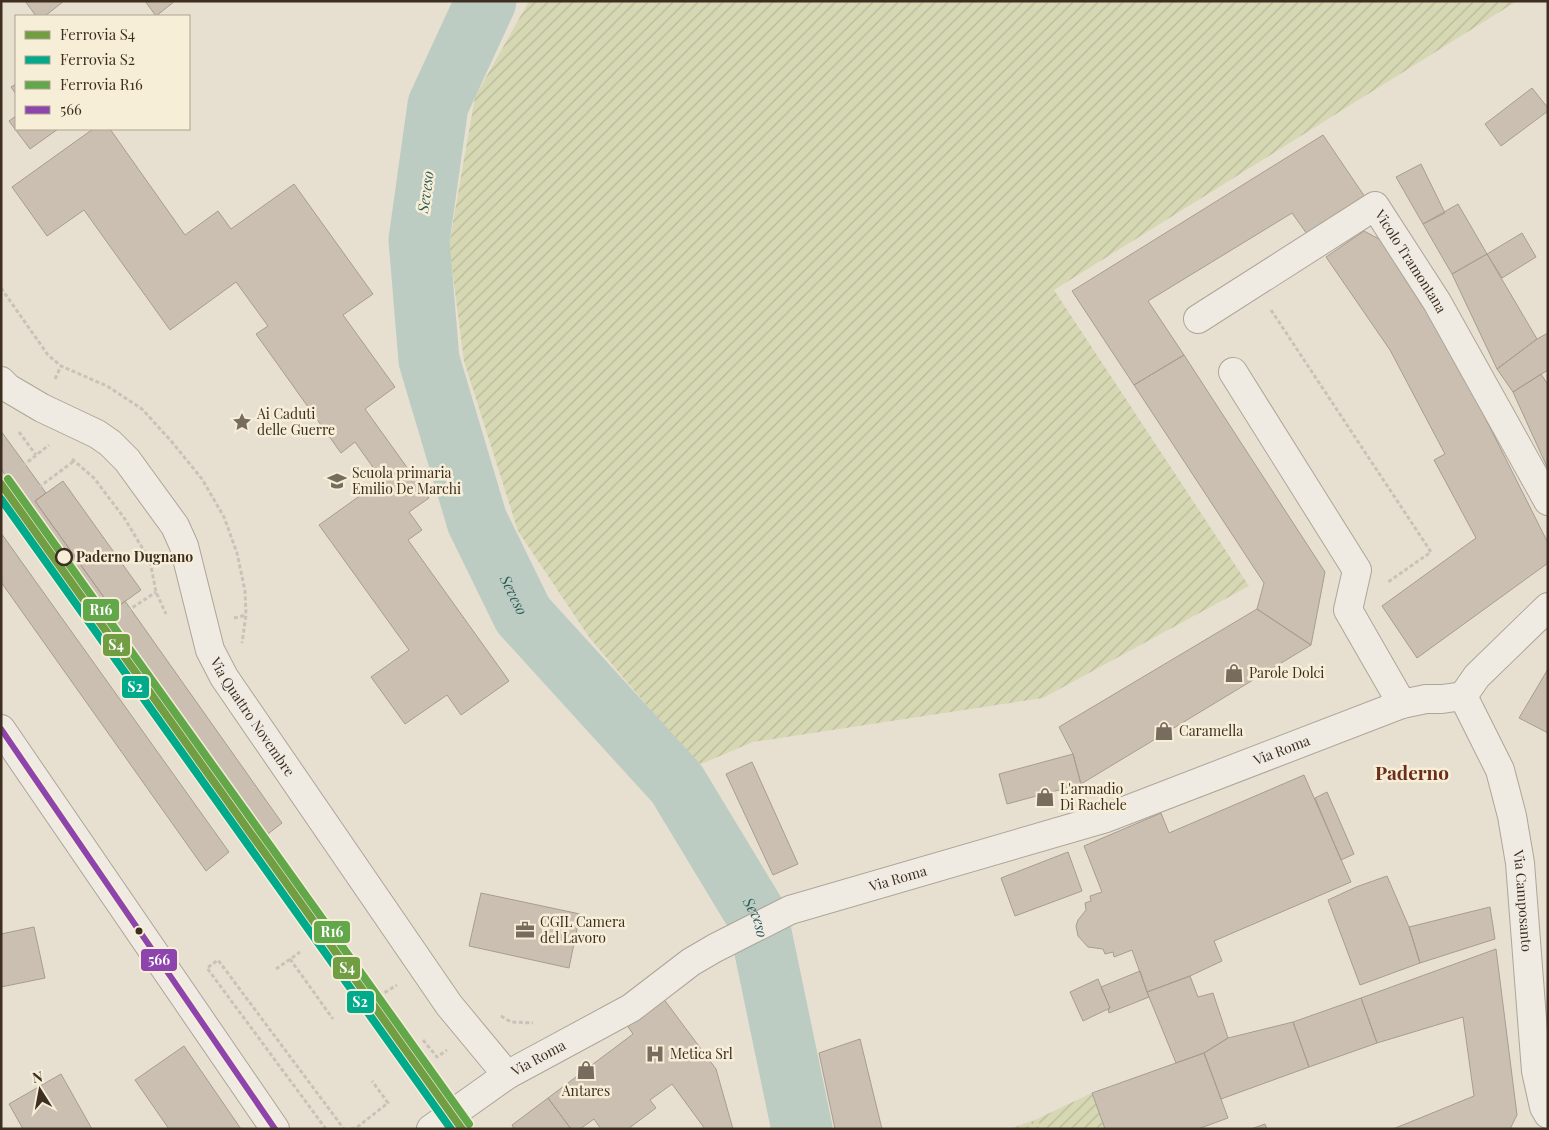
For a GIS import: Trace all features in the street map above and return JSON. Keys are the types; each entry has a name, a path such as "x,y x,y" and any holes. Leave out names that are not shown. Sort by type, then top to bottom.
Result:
{"street":[{"name":"Vicolo Tramontana","path":"1198,319 1375,206 1437,302 1548,501"},
{"path":"1233,372 1357,570 1348,610 1402,704"},
{"name":"Via Quattro Novembre","path":"1,381 8,388 42,408 89,429 110,443 127,460 175,526 184,546 210,650 224,677 449,1005 507,1075"},
{"path":"1463,696 1477,676 1548,607"},
{"name":"Via Roma","path":"431,1129 507,1075 631,1008 691,962 790,910 1106,818 1402,704 1426,699 1463,696"},
{"name":"Via Camposanto","path":"1463,696 1500,770 1512,816 1520,863 1536,1071 1544,1107 1548,1114"},
{"path":"1,729 275,1129"}],"path":[{"path":"1253,283 1431,552 1348,610"},
{"path":"1,288 48,355 61,366 107,386 142,409 202,479 224,517 237,553 245,590 246,615 242,648"},
{"path":"5,474 25,464 53,442"},
{"path":"67,454 94,478 125,519 150,561 156,592 167,615"},
{"path":"23,499 74,461"},
{"path":"111,622 156,592"},
{"path":"276,968 300,952"},
{"path":"290,959 333,1019"},
{"path":"326,1129 207,968 218,960 344,1129"},
{"path":"378,996 398,984"},
{"path":"498,1015 511,1022 540,1022"},
{"path":"423,1040 437,1057"},
{"path":"352,1129 388,1104 372,1081"}],"green space":[{"path":"529,1 1517,1 1054,290 1249,586 1043,698 753,742 701,764 692,759 589,637 518,531 464,361 449,245 475,97"},
{"path":"1092,1093 1105,1129 1042,1129 1037,1119"},
{"path":"1037,1119 1042,1129 1009,1129"}],"building":[{"path":"25,1 64,1 46,15 35,15"},
{"path":"145,1 175,1 157,15 155,15"},
{"path":"15,85 15,93 11,87"},
{"path":"1532,88 1548,108 1548,111 1501,146 1485,124"},
{"path":"15,117 15,129 9,121"},
{"path":"16,130 57,130 30,149"},
{"path":"92,130 111,130 185,235 218,211 231,229 294,184 373,294 343,315 395,387 365,409 429,498 409,512 422,530 408,540 509,681 461,715 447,695 405,724 371,677 409,650 319,525 382,480 355,442 341,453 256,334 268,326 236,282 170,330 84,210 47,236 12,187"},
{"path":"1323,135 1365,197 1307,234 1292,213 1148,301 1184,355 1134,385 1072,291"},
{"path":"1421,164 1445,213 1423,224 1396,177"},
{"path":"1458,204 1487,254 1452,274 1423,224"},
{"path":"1364,231 1381,240 1429,306 1548,543 1548,563 1417,658 1382,606 1476,538 1434,460 1445,454 1390,350 1326,257"},
{"path":"1522,233 1536,257 1502,278 1487,254"},
{"path":"1487,254 1537,339 1497,369 1452,274"},
{"path":"1548,333 1548,370 1513,392 1497,369"},
{"path":"1184,355 1325,572 1311,645 1257,609 1264,583 1134,385"},
{"path":"1541,374 1548,385 1548,469 1513,392"},
{"path":"1,431 46,493 35,501 113,610 125,601 282,823 264,837 1,469"},
{"path":"63,481 141,590 113,610 35,501"},
{"path":"1,533 229,852 206,871 1,582"},
{"path":"1257,609 1311,645 1081,784 1073,754 1059,727"},
{"path":"1548,669 1548,733 1519,718"},
{"path":"1073,754 1081,784 1007,804 999,774"},
{"path":"752,762 798,864 773,875 726,774"},
{"path":"1304,775 1351,882 1214,941 1222,961 1190,976 1147,992 1132,950 1114,957 1113,952 1105,954 1103,949 1088,947 1078,936 1076,926 1086,910 1085,903 1091,901 1090,896 1102,892 1084,846 1161,813 1169,833"},
{"path":"1327,792 1354,854 1341,860 1315,798"},
{"path":"1068,852 1082,891 1015,916 1001,878"},
{"path":"1387,876 1409,927 1420,963 1360,985 1328,900"},
{"name":"CGIL Camera del Lavoro","path":"481,893 580,914 569,968 469,946"},
{"path":"1490,907 1495,939 1420,963 1409,927"},
{"path":"34,927 45,978 1,987 1,934"},
{"path":"1496,949 1517,1115 1510,1129 1393,1129 1474,1096 1463,1017 1377,1043 1361,998"},
{"path":"1140,971 1149,997 1109,1013 1108,1010 1110,1008 1101,987"},
{"path":"1190,976 1198,997 1213,993 1228,1038 1204,1053 1176,1063 1147,992"},
{"path":"1098,979 1110,1008 1083,1021 1070,992"},
{"path":"660,994 716,1069 733,1129 705,1129 672,1084 650,1100 656,1108 628,1129 601,1129 594,1119 580,1129 571,1129 548,1098 633,1034 624,1021"},
{"path":"1361,998 1377,1043 1309,1067 1293,1022"},
{"path":"1293,1022 1309,1067 1221,1099 1204,1053 1228,1038"},
{"path":"860,1039 882,1129 835,1129 819,1053"},
{"path":"184,1046 241,1129 169,1129 135,1080"},
{"path":"1204,1053 1228,1118 1198,1129 1105,1129 1092,1093"},
{"path":"61,1074 92,1129 23,1129 9,1104"},
{"path":"548,1098 571,1129 514,1129 512,1125"},
{"path":"1265,1124 1267,1129 1251,1129"}],"waterway":[{"name":"Seveso","path":"486,1 438,105 419,240 429,360 477,521 523,615 677,784 758,918 802,1129"}],"rail line":[{"name":"R16","path":"8,479 469,1124"},
{"name":"S4","path":"1,484 462,1129"},
{"name":"S2","path":"1,499 451,1129"}],"transit line":[{"name":"566","path":"1,729 275,1129"}],"place":[{"name":"Ai Caduti delle Guerre","path":"242,422"},
{"name":"Scuola primaria Emilio De Marchi","path":"337,481"},
{"name":"Paderno Dugnano","path":"64,557"},
{"name":"Parole Dolci","path":"1234,673"},
{"name":"Caramella","path":"1164,731"},
{"name":"L'armadio Di Rachele","path":"1045,797"},
{"name":"CGIL Camera del Lavoro","path":"525,930"},
{"name":"Metica Srl","path":"655,1054"},
{"name":"Antares","path":"586,1070"}],"district":[{"name":"Paderno","path":"1412,773"}]}
